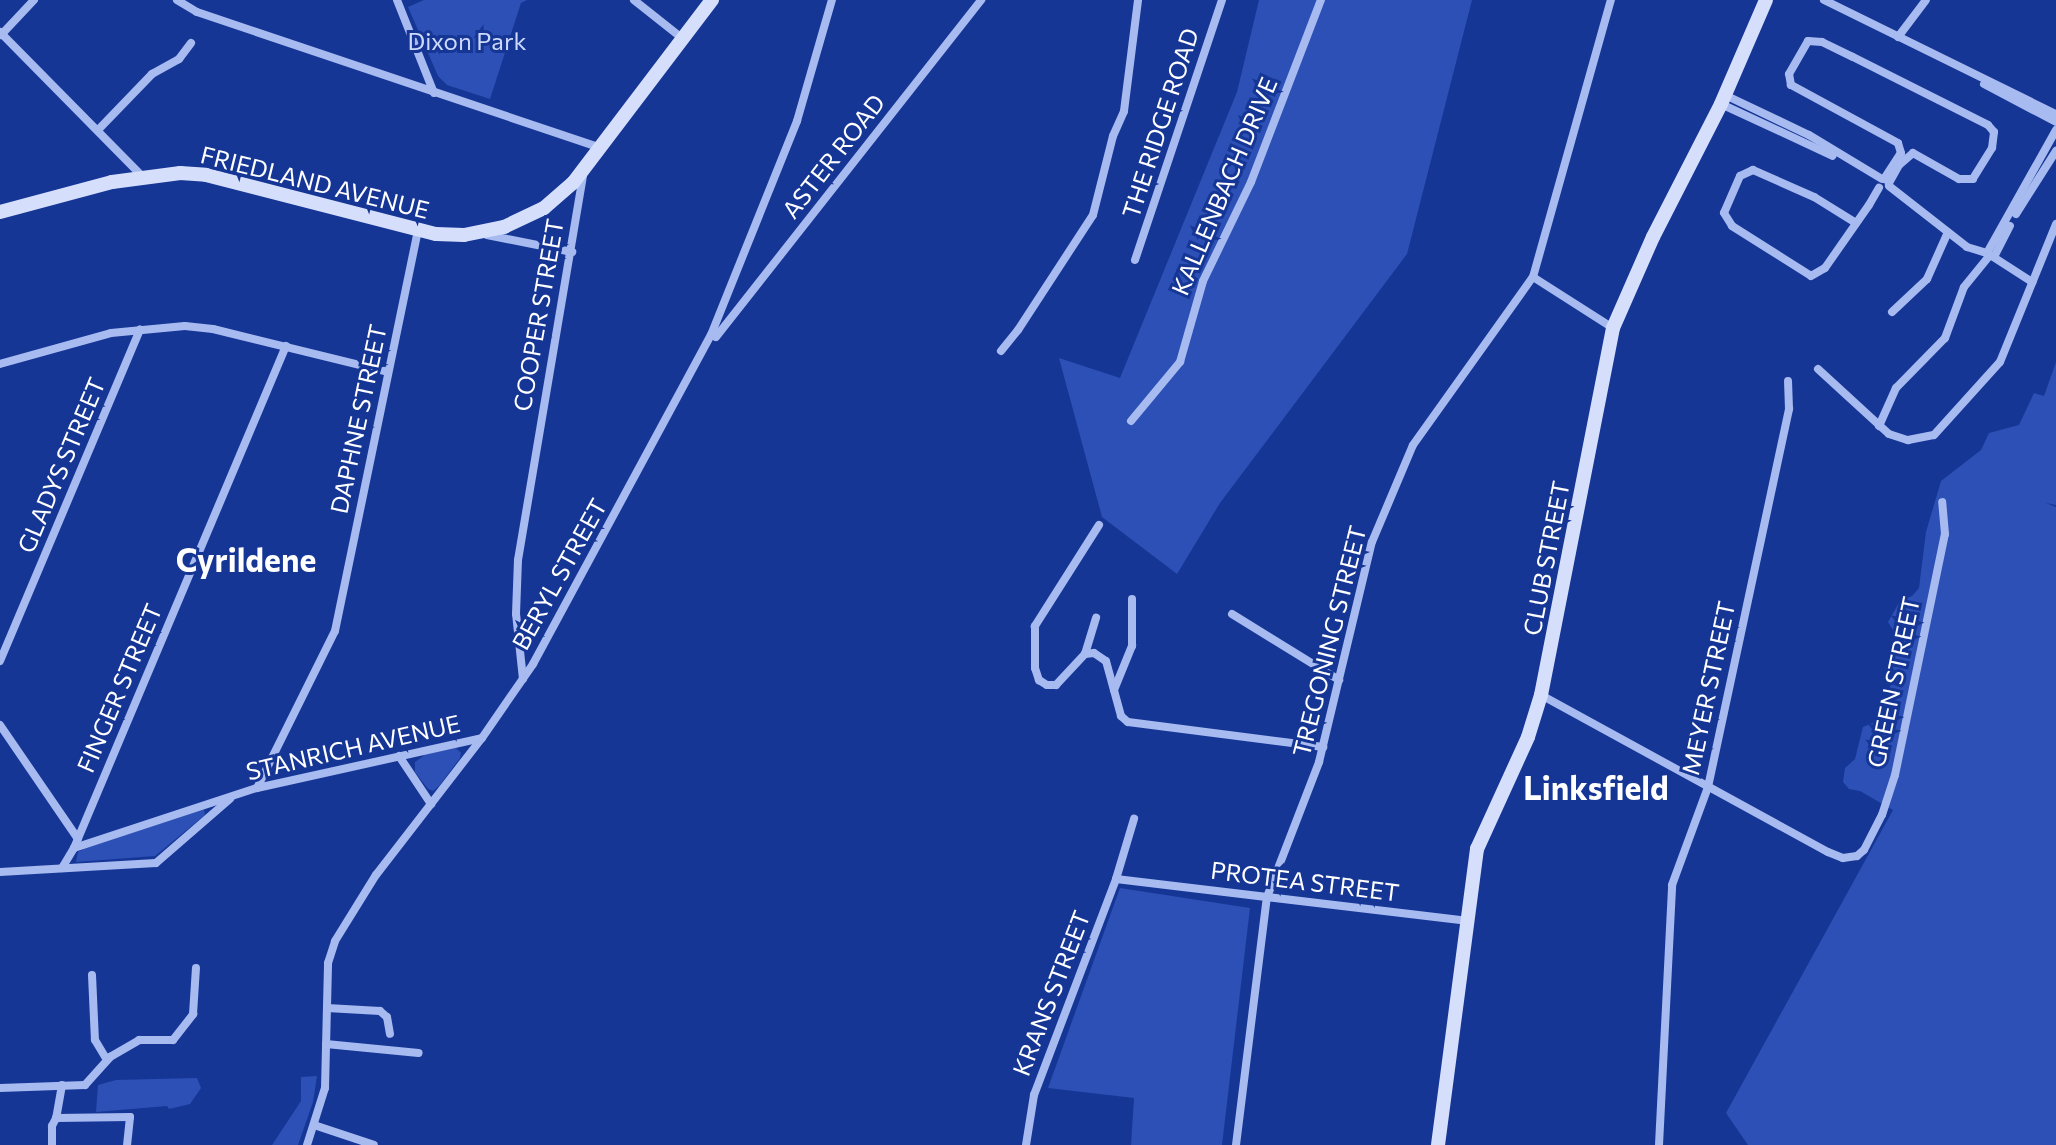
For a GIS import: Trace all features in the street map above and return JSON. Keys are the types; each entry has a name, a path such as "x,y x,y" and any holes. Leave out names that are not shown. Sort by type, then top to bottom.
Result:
{"main road":[{"path":"583,171 712,0"},
{"name":"CLUB STREET","path":"1438,1145 1477,849 1528,737 1541,695 1613,328 1653,237 1723,100 1766,0"},
{"name":"FRIEDLAND AVENUE","path":"0,212 142,176 180,173 206,175 418,231 445,235 480,233 531,216 556,200 583,171"}],"street":[{"path":"34,0 1,34 142,176"},
{"path":"177,0 197,12 601,148"},
{"path":"397,0 434,93"},
{"path":"634,0 683,39"},
{"name":"BERYL STREET","path":"307,1145 325,1088 328,963 335,941 376,875 482,738 523,679 713,336 797,121 832,0"},
{"name":"ASTER ROAD","path":"713,336 981,0"},
{"path":"1001,351 1028,316 1093,215 1113,136 1124,111 1138,0"},
{"name":"THE RIDGE ROAD","path":"1135,260 1222,0"},
{"name":"KALLENBACH DRIVE","path":"1131,421 1180,362 1203,281 1251,182 1321,0"},
{"name":"TREGONING STREET","path":"1236,1145 1267,897 1323,747 1372,542 1408,454 1533,277 1611,0"},
{"path":"1824,0 2056,114"},
{"path":"1898,37 1926,0"},
{"path":"1856,223 1814,197 1753,170 1740,176 1724,213 1732,226 1811,276 1825,268 1899,165 1913,153 1959,179 1973,179 1992,148 1994,132 1988,125 1853,57 1822,42 1808,41 1789,74 1791,85 1898,143 1901,153 1884,185"},
{"path":"98,130 152,74 179,59 191,43"},
{"path":"1971,74 2056,122"},
{"path":"1723,100 1809,135 1901,196 1967,247 1990,255 2032,282"},
{"path":"1990,255 2056,130"},
{"path":"1879,426 1896,388 1945,338 1964,287 1990,255 2056,151"},
{"name":"COOPER STREET","path":"523,679 516,614 518,560 572,252 583,171"},
{"path":"1818,369 1894,437 1908,440 1930,437 1943,429 1998,365 2056,224"},
{"name":"DAPHNE STREET","path":"257,788 335,631 418,231"},
{"path":"1892,312 1927,279 1948,232"},
{"name":"FRIEDLAND AVENUE","path":"480,233 572,252"},
{"path":"1533,277 1613,328"},
{"path":"0,364 91,338 140,329 207,328 388,372"},
{"name":"GLADYS STREET","path":"0,661 140,329"},
{"name":"FINGER STREET","path":"62,868 76,843 286,346"},
{"name":"MEYER STREET","path":"1659,1145 1672,885 1708,787 1789,409 1788,381"},
{"name":"GREEN STREET","path":"1708,787 1828,852 1852,858 1868,843 1887,804 1895,775 1945,534 1942,502"},
{"path":"1096,618 1085,654 1056,685 1047,685 1036,676 1037,621 1099,525"},
{"path":"1114,690 1132,646 1132,599"},
{"path":"1232,614 1339,680"},
{"path":"1085,654 1094,653 1106,661 1121,716 1128,722 1323,747"},
{"path":"1541,695 1708,787"},
{"path":"0,725 76,843"},
{"name":"STANRICH AVENUE","path":"76,843 257,788 482,738"},
{"path":"399,756 431,804"},
{"name":"STANRICH AVENUE","path":"0,872 159,862 233,796"},
{"name":"KRANS STREET","path":"1026,1145 1034,1095 1116,879 1134,819"},
{"name":"PROTEA STREET","path":"1116,879 1466,921"},
{"path":"0,1088 85,1085 107,1060 139,1040 165,1043 175,1038 193,1014 196,968"},
{"path":"92,975 95,1040 107,1060"},
{"path":"327,1008 380,1011 387,1017 390,1034"},
{"path":"326,1044 419,1053"},
{"path":"52,1145 52,1126 62,1085"},
{"path":"56,1118 130,1117 127,1145"},
{"path":"314,1125 369,1144"}],"green space":[{"name":"Dixon Park","path":"424,0 527,0 521,3 490,99 447,85 438,76 408,7"},
{"path":"1259,0 1472,0 1407,254 1220,503 1177,574 1102,517 1059,358 1120,378 1237,92"},
{"path":"2056,362 2056,505 2046,503 2056,507 2056,1145 1748,1145 1726,1113 1893,810 1860,791 1849,789 1843,782 1845,768 1855,759 1863,727 1885,718 1898,638 1888,622 1900,601 1912,596 1919,588 1926,532 1941,481 1981,450 1989,433 2019,425 2034,393 2044,396"},
{"path":"456,748 461,753 460,758 439,786 433,791 428,789 415,772 415,762 426,754"},
{"path":"204,809 205,815 155,856 76,862 78,852 85,848"},
{"path":"1120,888 1250,908 1222,1145 1131,1145 1134,1098 1048,1088"},
{"path":"317,1076 313,1102 298,1145 272,1145 301,1101 301,1077"},
{"path":"197,1078 201,1088 190,1104 169,1109 167,1106 96,1112 98,1085 116,1080"}],"district":[{"name":"Cyrildene","path":"246,559"},
{"name":"Linksfield","path":"1596,787"}]}
